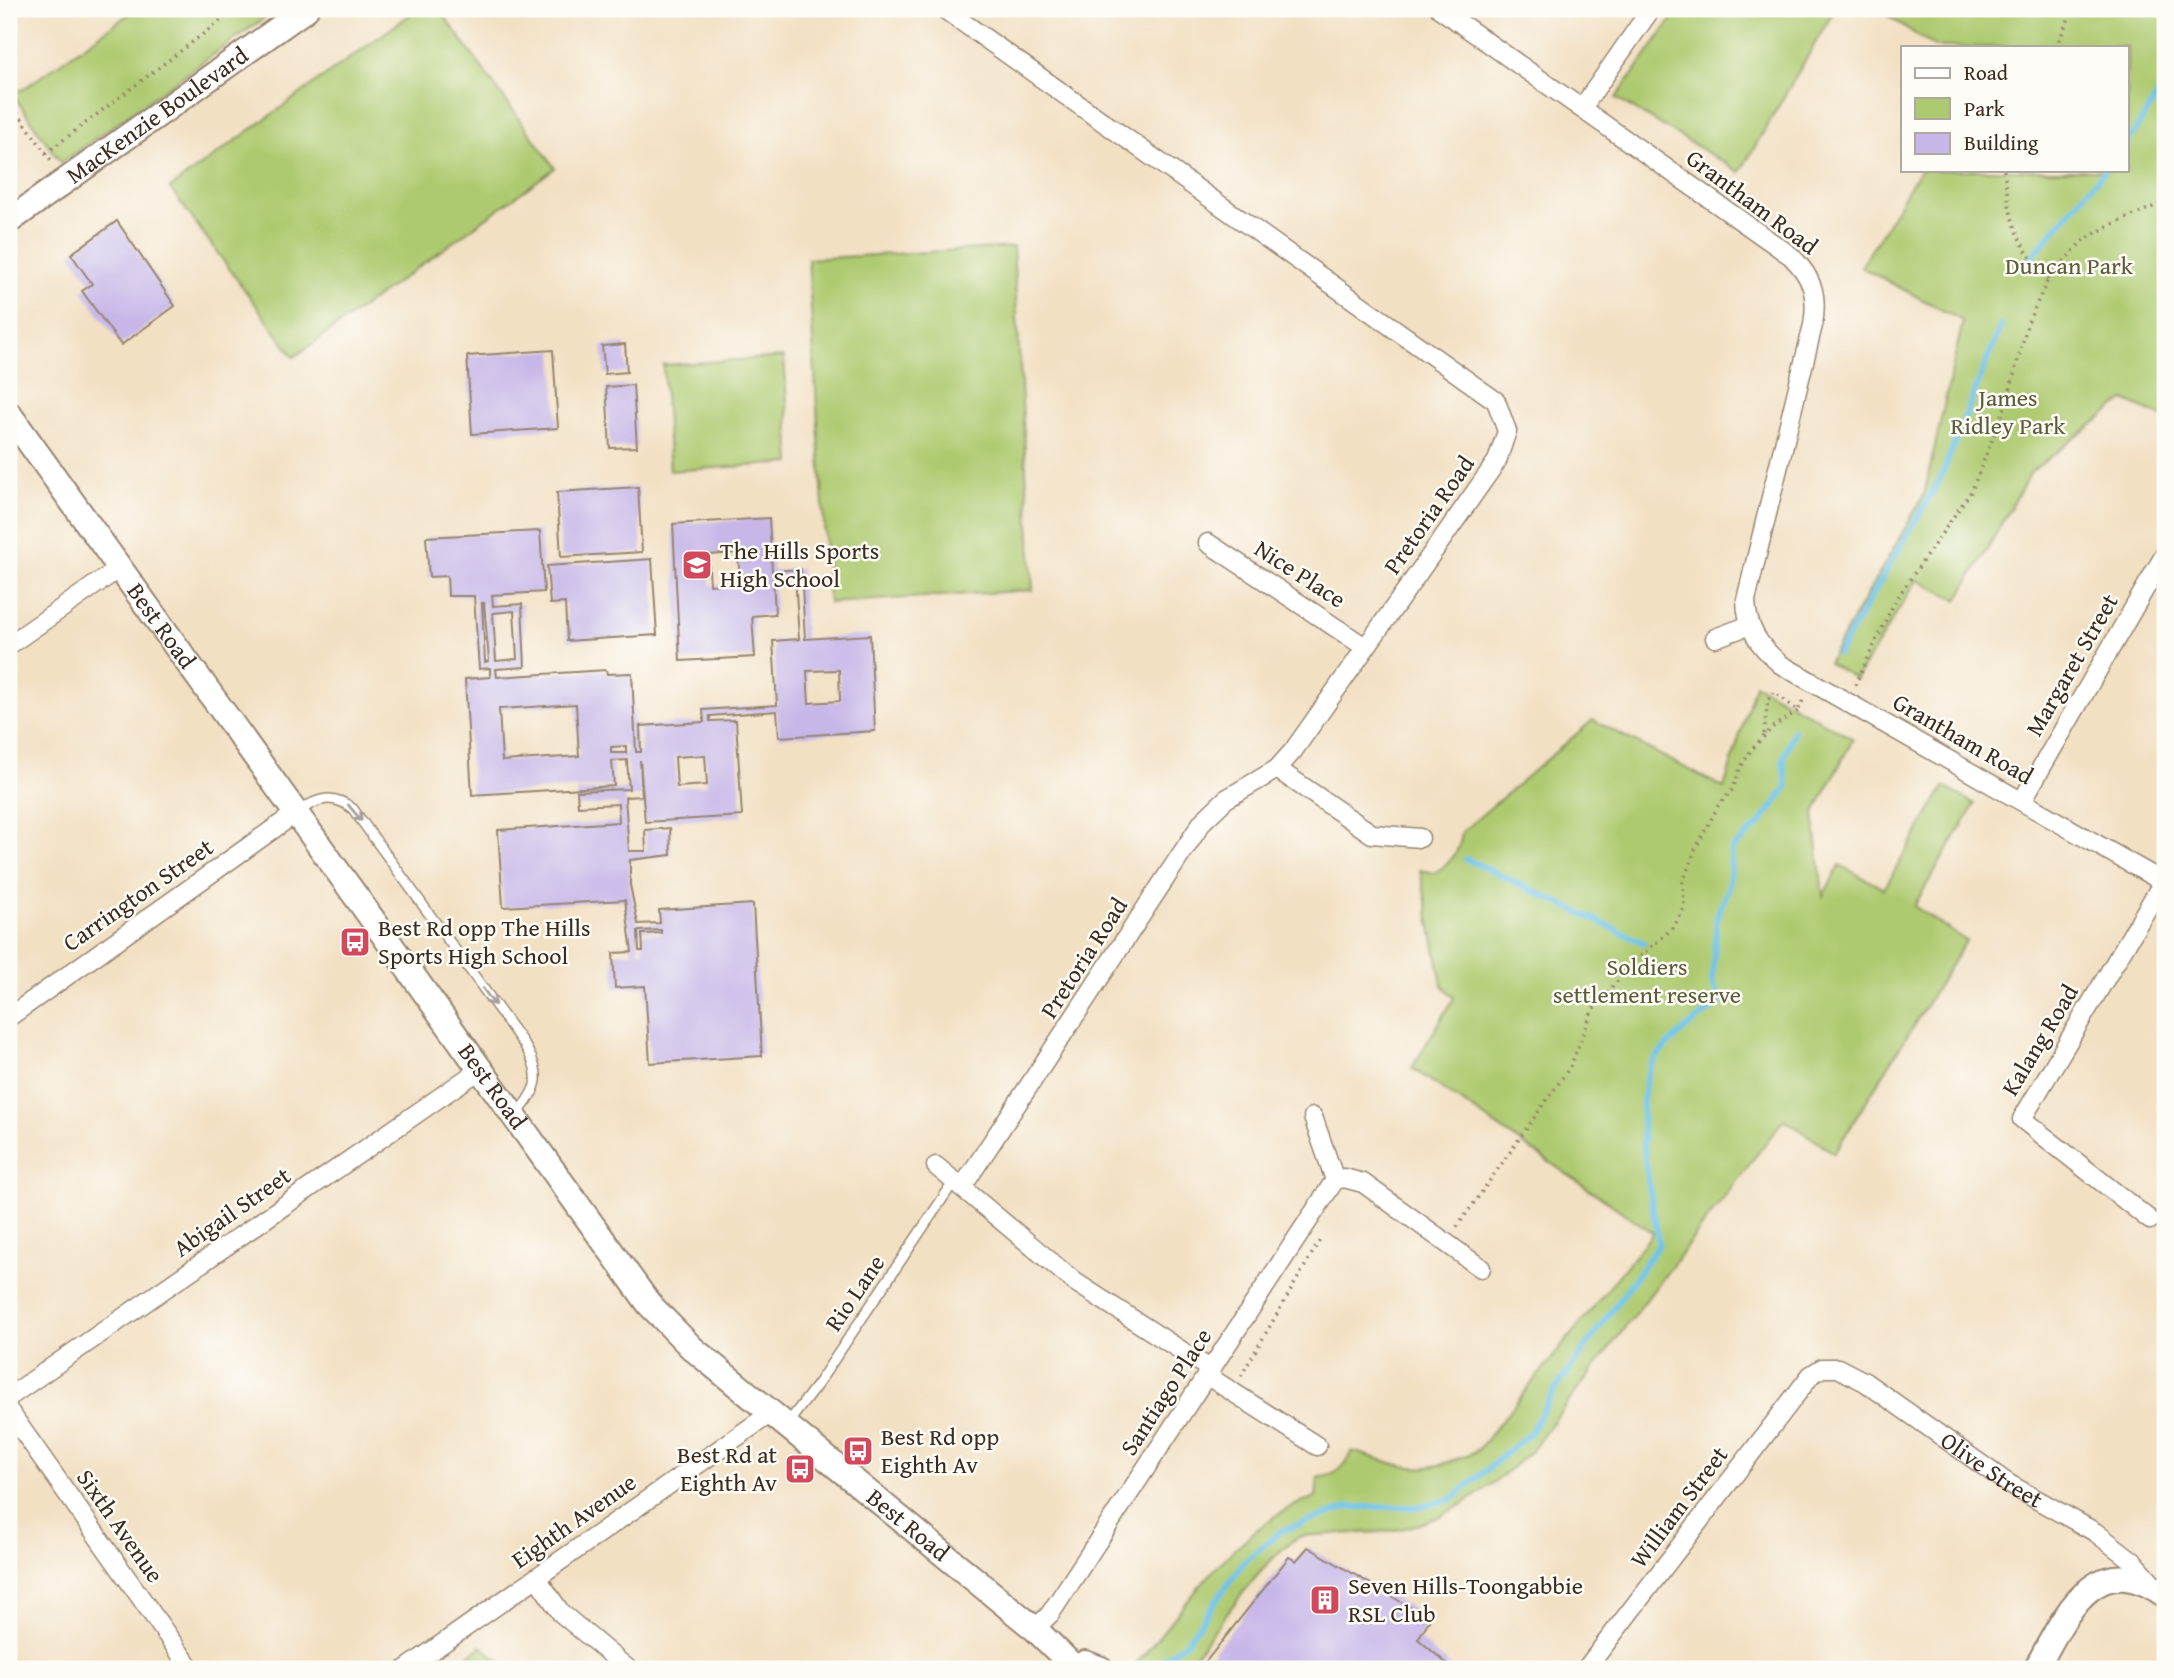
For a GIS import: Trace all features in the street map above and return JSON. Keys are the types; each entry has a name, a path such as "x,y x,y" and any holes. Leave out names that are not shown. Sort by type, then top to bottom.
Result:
{"main road":[{"name":"MacKenzie Boulevard","path":"9,221 306,9"},
{"name":"Best Road","path":"9,414 118,569 482,1068 649,1304 692,1348 1035,1629 1074,1668"},
{"path":"2036,1669 2072,1604 2083,1591 2109,1580 2122,1578 2133,1579 2162,1592"},
{"path":"1074,1668 1091,1663 1101,1669"}],"street":[{"name":"Pretoria Road","path":"944,9 1496,401 1507,431 1497,461 1277,769 1226,799 1203,821 959,1183"},
{"name":"Grantham Road","path":"1440,9 1791,256 1805,270 1815,291 1813,325 1746,600 1750,625 1763,649 1780,664 2164,882"},
{"path":"1582,108 1651,9"},
{"name":"Nice Place","path":"1208,543 1365,647"},
{"name":"Margaret Street","path":"2022,801 2165,554"},
{"path":"9,645 118,569"},
{"path":"1715,638 1750,625"},
{"path":"1277,769 1372,834 1420,838"},
{"name":"Carrington Street","path":"9,1017 296,813"},
{"name":"Kalang Road","path":"2150,1220 2022,1119 2164,882"},
{"name":"Abigail Street","path":"9,1397 482,1068"},
{"path":"1313,1117 1335,1180 1344,1178 1363,1184 1481,1268"},
{"path":"936,1166 1075,1282 1208,1372 1231,1393 1317,1446"},
{"name":"Santiago Place","path":"1035,1629 1050,1614 1335,1180"},
{"name":"Olive Street","path":"1811,1375 1830,1367 1845,1371 2009,1484 2095,1532 2134,1562 2162,1592"},
{"name":"William Street","path":"1586,1669 1811,1375"},
{"name":"Sixth Avenue","path":"9,1411 191,1669"},
{"name":"Eighth Avenue","path":"406,1669 537,1578 778,1420"},
{"path":"537,1578 561,1613 628,1669"}],"lane":[{"path":"296,813 313,801 324,798 335,799 353,809 523,1043 535,1063 538,1076 530,1098 515,1116"},
{"name":"Rio Lane","path":"778,1420 812,1393 959,1183"}],"path":[{"path":"46,153 236,9"},
{"path":"2056,46 2073,9"},
{"path":"9,101 65,179"},
{"path":"2004,172 2013,228 2022,248 2048,280"},
{"path":"1846,701 1895,601 1972,490 2006,405 2028,322 2048,280 2082,241 2108,226 2165,202"},
{"path":"1446,1242 1570,1067 1593,1009 1635,961 1673,928 1684,908 1684,882 1695,850 1718,806 1733,789 1740,769 1764,736 1788,715 1798,711 1813,682"},
{"path":"1764,736 1768,700 1774,692 1798,711"},
{"path":"1231,1393 1321,1240"}],"green space":[{"path":"136,9 277,9 61,163 9,89 22,90"},
{"path":"418,9 439,9 555,168 294,357 170,188"},
{"path":"1679,9 1835,9 1740,172 1616,98"},
{"name":"Duncan Park","path":"1878,9 2165,9 2165,418 2124,400 2031,472 1958,600 1917,580 1856,679 1828,663 1924,495 1963,321 1861,267 1919,172 2128,172 2128,46 1934,46"},
{"path":"1013,247 1033,590 829,603 808,259"},
{"path":"784,357 791,463 670,471 663,365"},
{"name":"Soldiers settlement reserve","path":"1755,684 1853,739 1814,814 1823,896 1840,865 1884,889 1944,787 1975,804 1914,906 1966,941 1834,1153 1784,1119 1530,1452 1496,1481 1460,1506 1422,1523 1378,1532 1299,1537 1287,1545 1256,1577 1184,1669 1144,1669 1137,1663 1217,1567 1263,1525 1289,1508 1316,1497 1318,1477 1339,1470 1352,1451 1402,1466 1428,1467 1478,1450 1653,1233 1412,1068 1454,998 1442,984 1420,870 1434,873 1445,865 1457,851 1462,832 1593,720 1724,788"},
{"path":"481,1647 509,1669 448,1669"}],"building":[{"path":"117,221 175,306 121,345 82,291 92,284 71,254"},
{"path":"625,344 627,372 605,374 602,346"},
{"path":"553,350 558,428 472,434 467,356"},
{"path":"633,385 637,447 610,448 606,387"},
{"path":"638,487 642,552 561,557 557,492"},
{"path":"769,518 772,571 801,569 805,639 870,635 875,731 779,737 777,711 710,716 710,721 736,720 742,816 645,822 640,760 642,796 625,797 629,851 646,851 645,830 670,828 671,855 630,860 630,885 638,924 660,923 659,910 753,904 762,1056 650,1063 645,986 615,988 613,953 632,952 625,900 503,907 498,830 619,822 618,804 578,806 577,791 629,789 627,760 612,761 614,786 472,795 465,679 490,677 490,668 479,669 474,596 448,596 447,576 429,577 426,537 540,531 544,592 492,595 493,606 522,604 525,667 496,669 497,677 606,670 607,674 632,673 636,752 641,752 640,726 704,722 703,710 777,705 773,641 799,639 795,576 773,577 775,614 752,616 755,657 680,661 673,524","holes":["738,553 740,583 710,585 708,555","482,603 484,603 489,661 485,662","514,611 517,659 496,661 493,613","839,670 840,701 809,703 807,671","576,704 579,756 502,761 499,709","626,746 626,753 611,753 611,747","705,755 707,785 677,787 675,757","661,930 661,933 642,934 643,951 639,951 638,931"]},
{"path":"652,559 657,635 567,641 565,603 550,604 547,566"},
{"name":"Seven Hills-Toongabbie RSL Club","path":"1308,1547 1430,1619 1418,1639 1453,1669 1200,1669 1289,1557 1296,1561"}],"waterway":[{"path":"2128,142 2165,83"},
{"path":"2031,258 2103,172"},
{"path":"1838,654 1942,475 2001,325"},
{"path":"1154,1667 1187,1641 1244,1562 1281,1531 1349,1507 1418,1507 1452,1499 1530,1433 1553,1393 1659,1244 1647,1174 1642,1119 1649,1071 1666,1047 1721,1001 1712,982 1717,916 1729,888 1732,849 1759,825 1787,787 1783,760 1794,730"},
{"path":"1466,859 1644,943"}],"place":[{"name":"The Hills Sports High School","path":"697,565"},
{"name":"Best Rd opp The Hills Sports High School","path":"355,942"},
{"name":"Best Rd opp Eighth Av","path":"858,1451"},
{"name":"Best Rd at Eighth Av","path":"800,1469"},
{"name":"Seven Hills-Toongabbie RSL Club","path":"1325,1600"}],"park label":[{"name":"James Ridley Park","path":"2008,412"}]}
